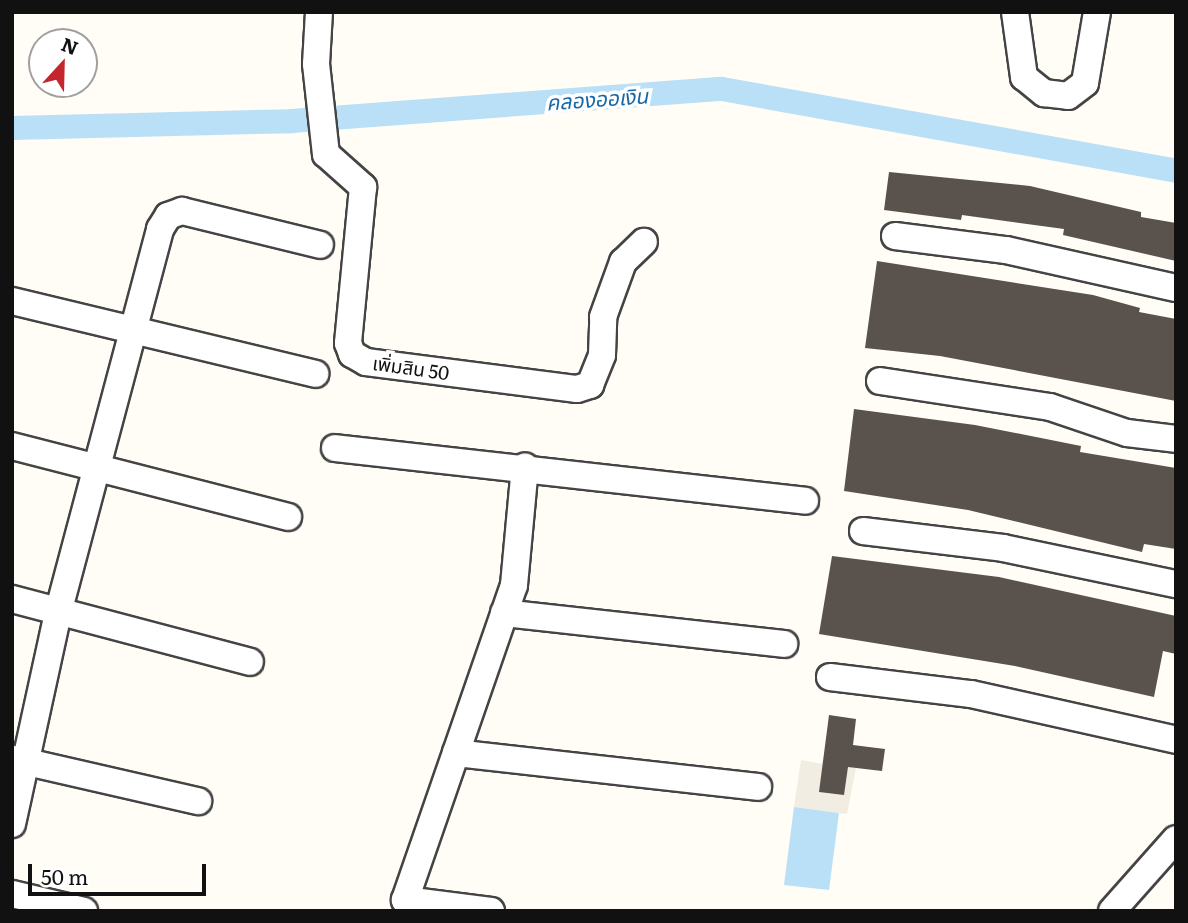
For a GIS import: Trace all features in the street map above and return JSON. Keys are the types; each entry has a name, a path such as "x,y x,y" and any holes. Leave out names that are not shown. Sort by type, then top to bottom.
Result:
{"street":[{"name":"เพิ่มสิน 50","path":"320,12 316,64 326,154 363,187 348,342 352,354 366,362 577,389 590,385 598,373 603,317 619,273 644,242"},
{"path":"1015,12 1024,77 1044,93 1068,96 1085,83 1097,12"},
{"path":"12,824 21,760 160,229 168,216 182,211 320,245"},
{"path":"895,236 1006,250 1176,288"},
{"path":"12,301 315,374"},
{"path":"880,381 1050,407 1127,433 1176,439"},
{"path":"12,446 288,517"},
{"path":"335,447 805,501"},
{"path":"491,911 403,905 514,585 525,467"},
{"path":"863,531 1003,548 1176,584"},
{"path":"12,598 58,613 250,662"},
{"path":"504,613 784,644"},
{"path":"830,677 971,694 1176,740"},
{"path":"456,753 758,787"},
{"path":"21,760 198,800"},
{"path":"1112,911 1176,839"},
{"path":"12,894 84,911"}],"shaded area":[{"path":"801,760 823,764 820,792 844,795 848,766 856,768 847,814 794,807"}],"water":[{"path":"794,807 839,813 829,890 784,885"}],"building":[{"path":"889,172 1030,186 1141,212 1141,217 1176,223 1176,261 1063,235 1064,229 962,215 961,220 884,210"},
{"path":"877,261 1093,295 1140,308 1139,312 1176,319 1176,401 940,356 865,348"},
{"path":"854,409 975,425 1081,446 1080,452 1176,468 1176,549 1144,544 1142,552 968,510 844,491"},
{"path":"832,556 999,577 1176,616 1176,654 1163,651 1154,697 1015,666 819,634"},
{"path":"829,715 856,719 853,745 885,749 882,771 848,767 844,795 819,792"}],"waterway":[{"name":"คลองออเงิน","path":"12,128 292,121 722,89 1176,171"}]}
